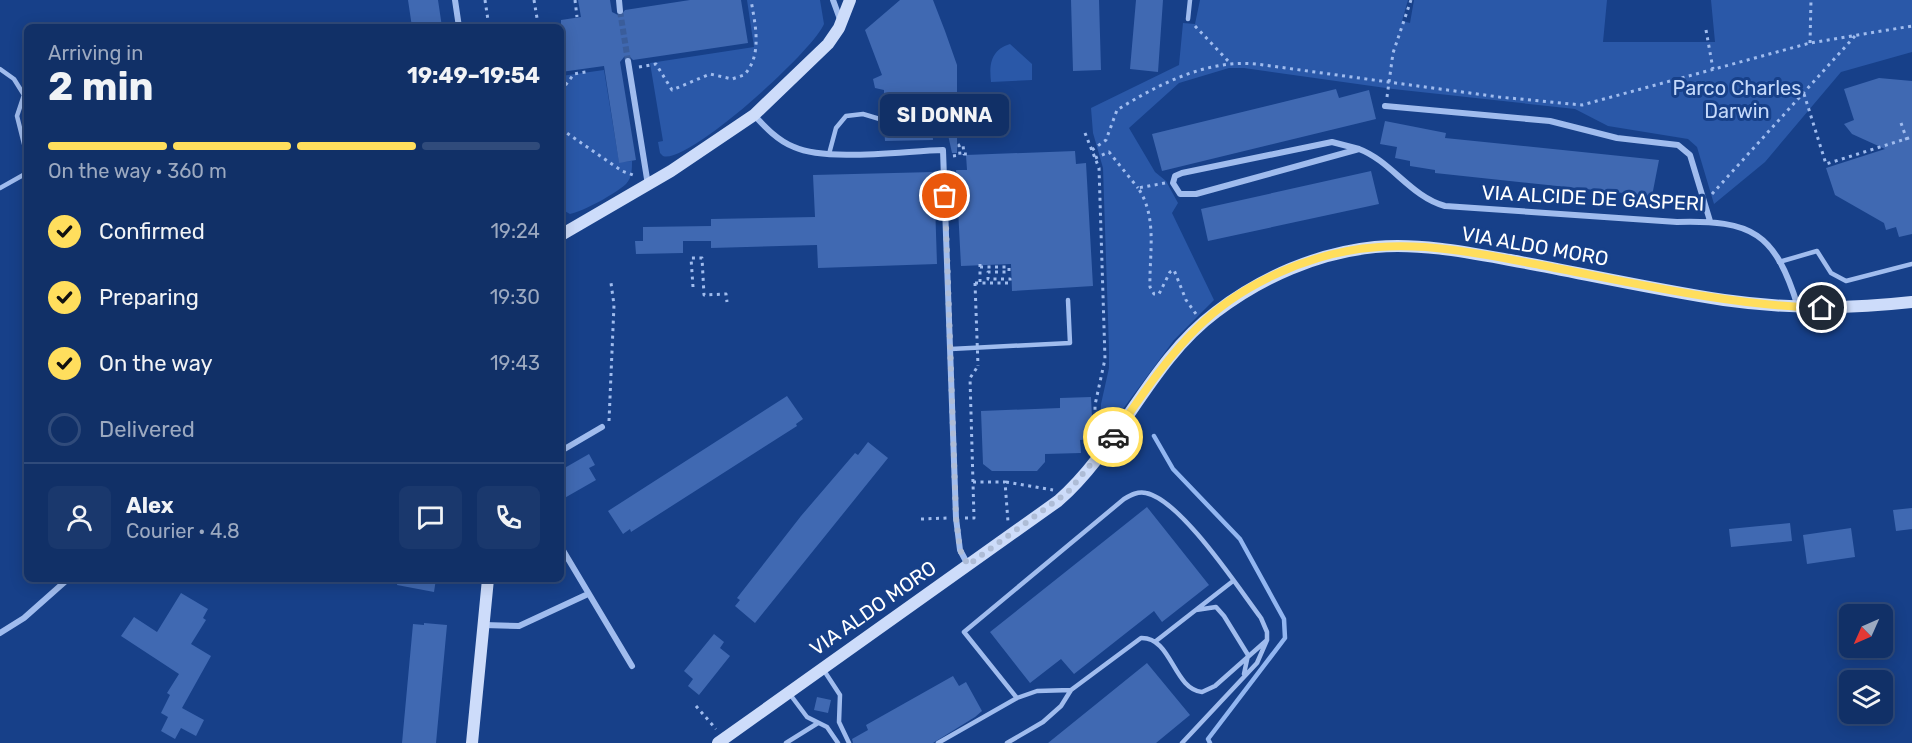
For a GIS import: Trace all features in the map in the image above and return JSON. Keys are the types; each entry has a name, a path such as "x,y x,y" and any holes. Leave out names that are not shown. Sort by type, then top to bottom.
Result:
{"street":[{"path":"455,0 459,24"},
{"path":"619,0 620,11"},
{"path":"833,0 841,23"},
{"path":"564,233 648,185 754,115 823,49 841,23 850,0"},
{"path":"628,61 648,185"},
{"path":"1385,106 1550,121 1576,125 1617,138 1678,145 1690,155 1710,221"},
{"path":"754,115 788,144 807,152 829,154 943,150 956,518 960,550 968,565"},
{"name":"VIA ALCIDE DE GASPERI","path":"1173,183 1175,176 1182,172 1332,142 1359,149 1381,161 1430,200 1445,206 1677,222 1728,223 1750,231 1765,242 1779,262 1798,308"},
{"path":"1173,183 1180,194 1196,194 1359,149"},
{"name":"VIA ALDO MORO","path":"718,737 789,693 1041,514 1078,482 1176,352 1204,322 1260,284 1298,265 1324,256 1378,247 1429,248 1485,255 1713,298 1798,308 1845,308 1912,302"},
{"path":"564,449 602,427"},
{"path":"564,552 632,666"},
{"path":"0,633 24,618 65,582"},
{"path":"472,743 488,582"},
{"path":"484,625 519,626 588,594"}],"lane":[{"path":"1188,19 1190,0"},
{"path":"0,69 14,79 24,95 17,116 24,144"},
{"path":"829,154 836,128 846,116 863,114 883,120"},
{"path":"0,188 24,175"},
{"path":"1779,262 1817,250 1831,273 1846,281 1912,264"},
{"path":"951,349 1070,343 1068,300"},
{"path":"1017,698 964,633 1133,494 1147,493 1167,504 1195,533 1265,625 1267,640 1257,663 1242,676 1182,743"},
{"path":"1156,641 1233,581"},
{"path":"1196,610 1210,607 1220,610 1248,655 1242,676"},
{"path":"1007,743 1053,714 1071,690 1138,639 1148,638 1156,641 1196,691 1215,686 1267,640"},
{"path":"822,668 840,695 839,722 849,743"},
{"path":"938,743 1017,698 1037,691 1071,690"},
{"path":"789,693 807,717 829,729 838,743"},
{"path":"786,743 818,723"}],"path":[{"path":"485,0 489,24"},
{"path":"534,0 538,24"},
{"path":"575,0 577,17"},
{"path":"639,67 656,64 672,90 710,74 732,79 744,75 750,68 757,41 751,0"},
{"path":"1385,106 1393,53 1411,0"},
{"path":"1810,43 1811,0"},
{"path":"1188,19 1231,64"},
{"path":"1092,150 1106,140 1117,110 1176,79 1231,64 1256,64 1524,100 1582,105 1810,43 1912,26"},
{"path":"1706,30 1713,69"},
{"path":"1708,198 1856,35"},
{"path":"564,87 574,74 586,72 586,68"},
{"path":"1804,94 1826,164 1912,137"},
{"path":"1901,123 1908,142"},
{"path":"564,131 622,171 633,175"},
{"path":"1085,133 1099,168 1105,359 1095,405 1095,446"},
{"path":"960,155 959,146 963,145 964,154 967,154"},
{"path":"1095,158 1109,152 1138,188 1146,204 1150,223 1151,290 1159,294 1170,272 1174,270 1186,300 1197,315"},
{"path":"1138,188 1173,183"},
{"path":"693,287 692,258 702,258 705,295 726,294 727,302"},
{"path":"965,518 974,518 970,378 978,366 975,283 1010,284 1010,279 988,279 988,272 1009,272 1009,267 980,265 980,283"},
{"path":"602,427 611,420 614,305 611,283"},
{"path":"973,482 1005,482 1054,490"},
{"path":"1005,482 1009,525"},
{"path":"921,519 949,518"},
{"path":"696,706 718,737"}],"green space":[{"path":"747,0 820,0 824,24 798,57 749,103 697,143 677,154 663,156 660,153 658,142 663,141 650,63 754,47"},
{"name":"Parco Charles Darwin","path":"1200,0 1408,0 1402,21 1410,23 1414,0 1607,0 1603,42 1715,42 1711,0 1912,0 1912,52 1841,72 1765,162 1714,204 1697,147 1688,139 1608,126 1575,109 1393,89 1244,68 1229,68 1179,83 1129,128 1155,172 1166,181 1178,203 1172,213 1214,300 1174,340 1100,440 1101,404 1109,368 1109,349 1103,168 1093,133 1091,108 1179,65 1183,23 1195,24"},
{"path":"1010,44 1032,64 1032,80 991,82 990,69 995,54"},
{"path":"604,70 619,162 632,161 631,173 626,184 591,206 570,214 564,211 564,76"}],"building":[{"path":"408,0 438,0 442,24 412,24"},
{"path":"578,0 610,0 612,12 620,16 625,10 690,0 741,0 748,43 633,60 629,56 624,57 620,62 636,160 619,163 604,66 564,72 564,24 561,24 561,20 581,17"},
{"path":"900,0 933,0 945,31 957,65 957,153 952,153 939,94 931,95 933,140 885,141 884,124 887,120 884,116 884,90 875,88 873,79 882,75 865,30"},
{"path":"1071,0 1099,0 1101,70 1073,71"},
{"path":"1136,0 1163,0 1158,72 1130,69"},
{"path":"1879,78 1912,81 1912,234 1899,237 1896,227 1886,230 1884,223 1835,195 1826,168 1885,149 1852,134 1844,124 1854,120 1844,89"},
{"path":"1336,89 1339,98 1369,90 1376,119 1162,171 1152,134"},
{"path":"1385,121 1446,133 1445,138 1659,160 1652,196 1435,173 1435,170 1410,166 1410,161 1395,158 1397,147 1380,144"},
{"path":"1075,151 1076,164 1086,163 1093,286 1012,291 1011,264 961,266 956,170 967,170 966,155"},
{"path":"1371,171 1379,204 1208,241 1201,209"},
{"path":"934,172 937,264 818,268 817,245 711,248 711,241 683,241 683,253 636,254 635,241 643,241 643,227 711,226 711,219 815,217 813,175"},
{"path":"787,396 803,419 796,424 797,426 631,532 630,529 623,534 608,511"},
{"path":"1091,397 1093,439 1080,440 1081,453 1045,454 1045,462 1037,471 992,471 983,464 981,411 1060,408 1060,398"},
{"path":"868,442 888,458 755,623 735,606 740,600 737,598 801,516 855,453 858,455"},
{"path":"589,454 595,465 589,468 596,480 564,498 564,468"},
{"path":"1147,507 1209,585 1162,622 1154,611 1074,674 1061,659 1030,683 990,632"},
{"path":"1912,508 1912,529 1896,531 1893,510"},
{"path":"1790,523 1792,541 1731,547 1729,529"},
{"path":"1851,528 1855,557 1807,564 1803,535"},
{"path":"398,582 436,582 434,592 397,585"},
{"path":"181,593 208,609 203,618 206,620 191,644 211,656 182,708 204,720 196,736 181,728 175,739 161,731 168,717 161,713 170,695 167,693 179,674 121,636 134,617 157,632"},
{"path":"424,623 447,625 436,743 402,743 413,624 424,625"},
{"path":"714,634 724,642 720,648 730,656 699,695 688,686 693,679 684,671"},
{"path":"1147,663 1190,715 1156,743 1048,743"},
{"path":"953,676 959,686 966,682 982,711 975,717 933,743 853,743 852,739 868,730 866,725"},
{"path":"817,697 831,700 828,713 814,710"}],"waterway":[{"path":"1154,436 1173,469 1240,539 1284,619 1285,638 1208,739 1210,743"}],"tunnel":[{"path":"620,11 628,61"}],"way so far":[{"path":"945,196 956,518 960,550 968,565 1041,514 1068,492 1087,472 1113,437"}],"place":[{"name":"SI DONNA","path":"945,196"}],"route":[{"path":"1113,437 1176,352 1214,313 1277,275 1298,265 1341,252 1400,246 1457,251 1724,300 1775,306 1822,308"}]}
